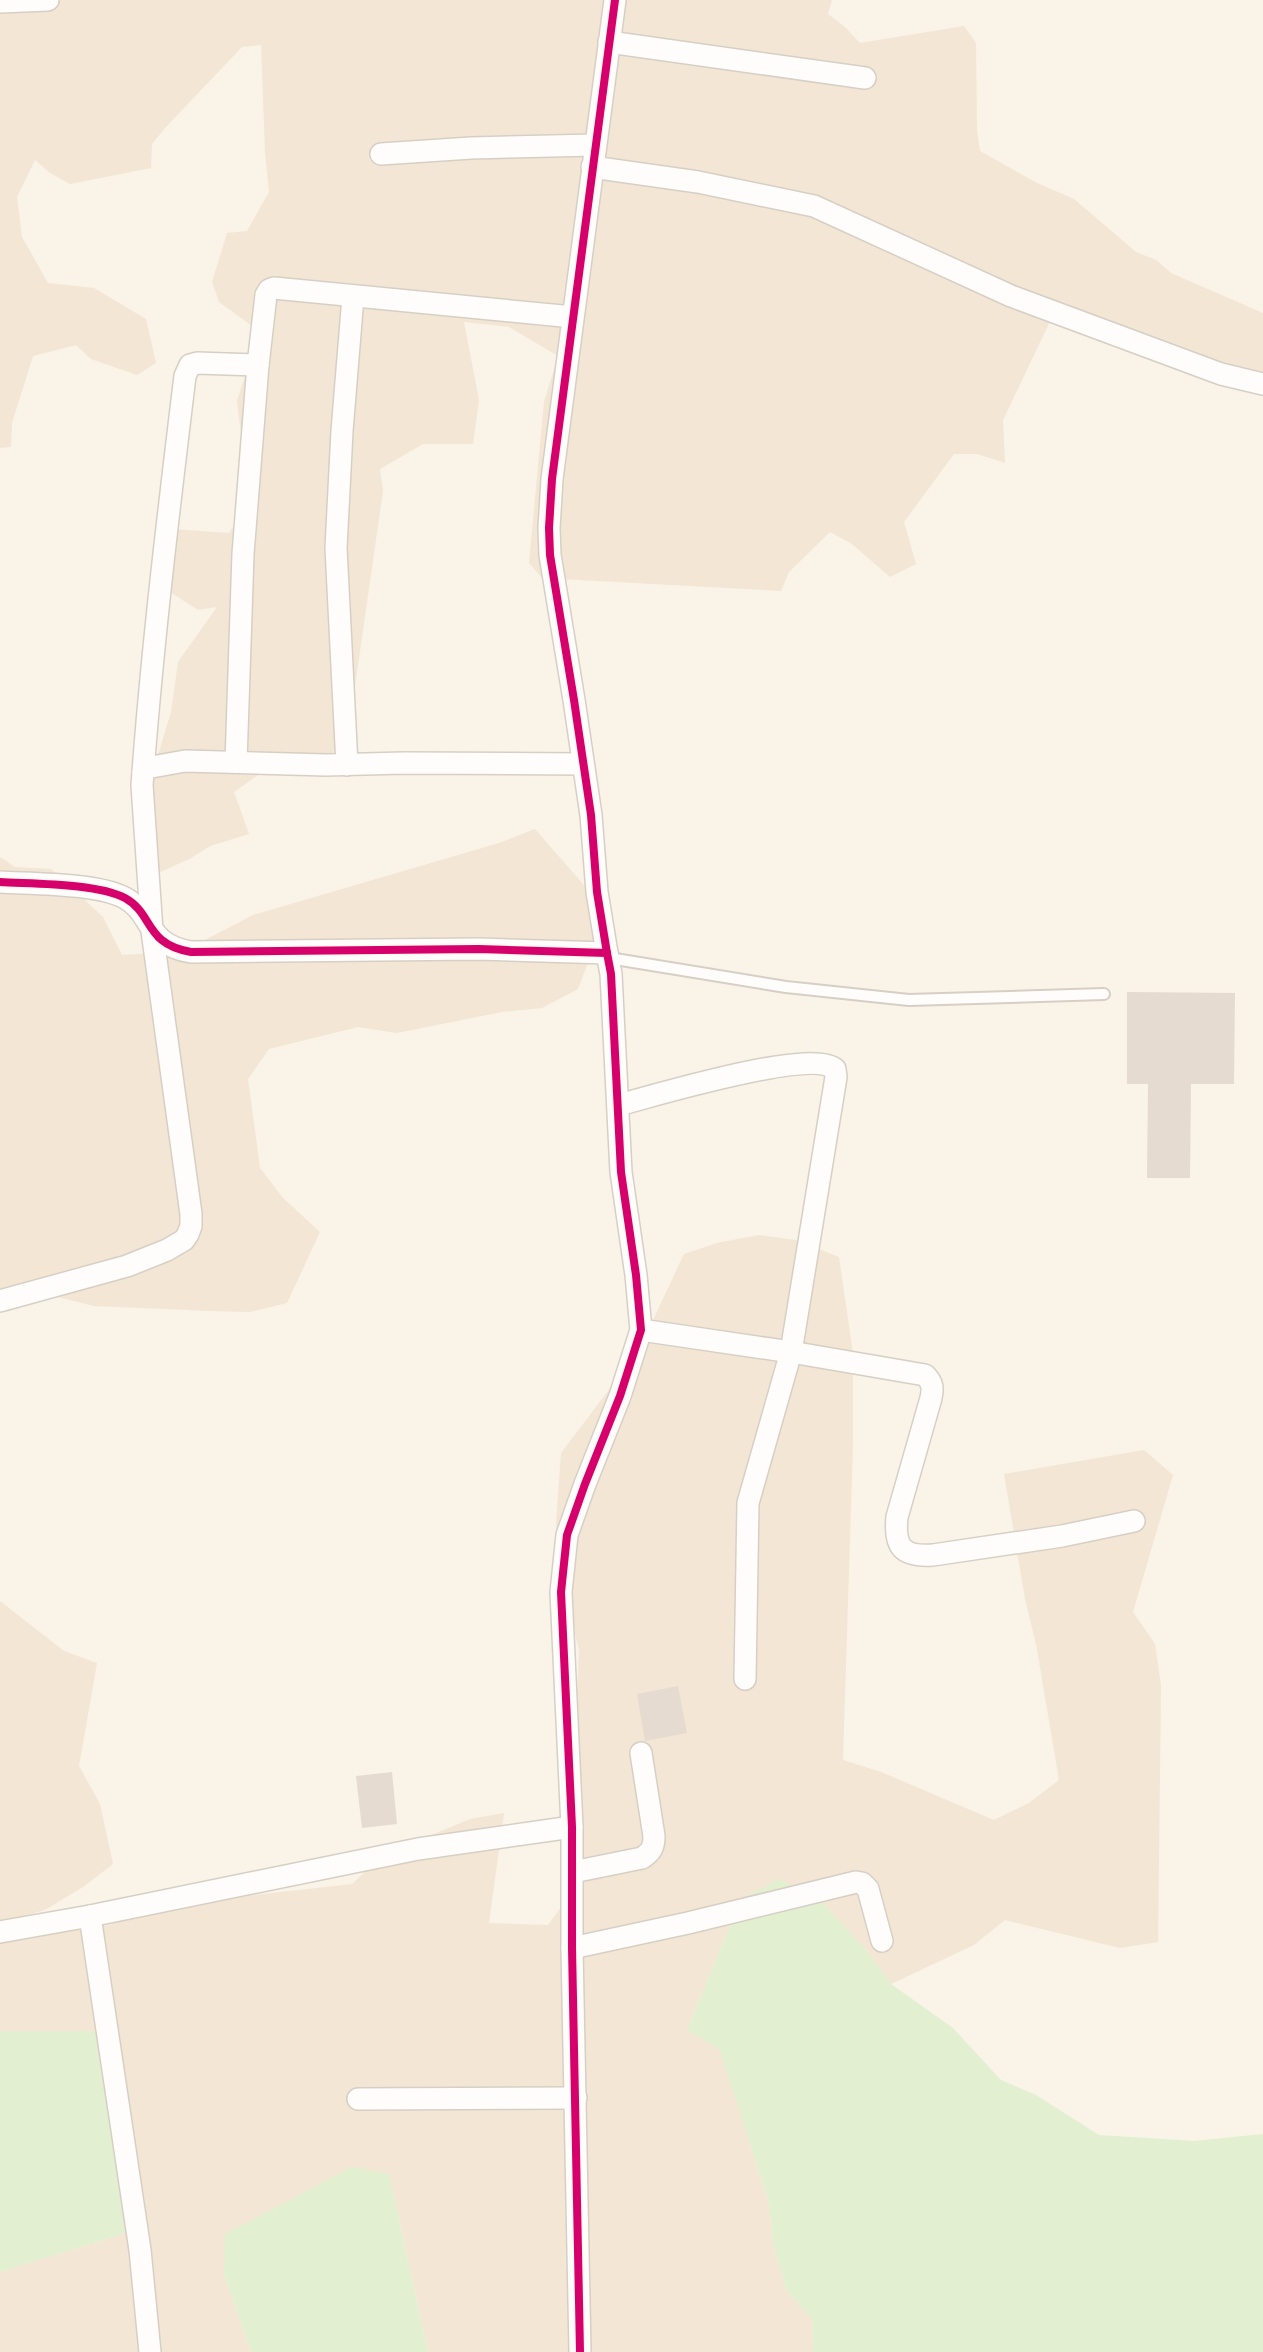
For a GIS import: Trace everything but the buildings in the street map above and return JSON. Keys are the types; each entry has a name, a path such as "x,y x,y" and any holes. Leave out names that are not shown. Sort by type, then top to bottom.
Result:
{"street":[{"path":"0,2 48,0"},
{"path":"580,2352 572,1948 572,1827 561,1592 567,1535 621,1396 641,1330 636,1275 621,1172 608,955 597,892 591,815 552,565 549,528 552,479 615,0"},
{"path":"609,42 865,78"},
{"path":"381,154 471,148 595,146"},
{"path":"592,167 698,182 814,206 1011,296 1221,374 1263,384"},
{"path":"236,762 243,554 258,365 266,295 269,290 286,289 573,317"},
{"path":"347,765 336,548 342,431 353,297"},
{"path":"0,1301 127,1266 167,1250 184,1240 191,1226 152,931 143,772 153,647 186,369 190,364 196,363 258,365"},
{"path":"143,772 150,766 169,762 347,765 583,764"},
{"path":"0,882 93,889 114,893 127,899 138,910 162,941 178,950 191,952 479,949 608,955"},
{"path":"618,1105 787,1065 830,1064 835,1069 837,1077 791,1352 748,1503 745,1679"},
{"path":"641,1330 915,1373 930,1380 933,1387 931,1398 897,1517 895,1532 899,1545 907,1553 916,1556 933,1555 1062,1536 1134,1521"},
{"path":"573,1872 642,1858 654,1846 641,1753"},
{"path":"0,1932 90,1916 418,1849 572,1827"},
{"path":"572,1948 688,1923 856,1882 862,1883 868,1889 882,1941"},
{"path":"90,1916 140,2250 150,2352"},
{"path":"358,2099 576,2098"}],"lane":[{"path":"608,955 786,987 909,1000 1104,994"}],"shaded area":[{"path":"0,0 832,0 828,14 860,43 964,26 976,43 977,131 980,151 1037,183 1074,199 1136,252 1156,260 1171,273 1263,313 1263,396 1075,313 1055,311 1003,420 1005,463 977,454 954,454 904,522 916,564 890,577 852,544 830,532 789,572 781,591 542,578 529,563 544,402 558,356 509,327 464,322 479,400 473,444 423,444 380,469 383,491 347,742 330,754 303,764 282,758 234,792 249,834 210,846 191,858 150,877 151,778 171,712 178,662 217,607 198,610 164,588 171,529 229,533 239,517 245,466 237,401 259,331 219,302 212,282 227,233 247,231 269,192 265,152 261,45 242,47 165,128 152,144 151,168 70,184 50,173 35,160 17,197 22,237 48,283 94,288 146,319 156,363 137,375 91,359 76,345 33,356 12,423 11,447 0,448"},
{"path":"535,829 589,891 600,931 578,989 542,1008 502,1012 397,1033 358,1027 269,1049 248,1079 260,1168 283,1198 320,1232 287,1303 250,1312 211,1311 94,1306 58,1297 0,1308 0,857 15,867 51,869 103,917 122,955 184,951 253,915 499,843"},
{"path":"759,1235 796,1240 839,1257 853,1354 853,1443 843,1760 881,1772 994,1820 1029,1803 1059,1780 1004,1474 1144,1450 1173,1475 1133,1612 1155,1644 1161,1685 1158,1942 1120,1948 1005,1920 974,1945 891,1984 867,1951 817,1897 741,1899 687,2030 720,2049 769,2204 773,2243 786,2290 812,2319 813,2352 428,2352 389,2174 224,2275 251,2352 0,2352 0,2272 136,2230 94,2031 0,2031 0,1942 110,1925 148,1907 352,1884 381,1856 470,1819 504,1813 489,1923 548,1925 570,1895 579,1650 559,1567 556,1523 561,1453 639,1350 684,1254 717,1243"},
{"path":"0,1601 64,1651 97,1663 79,1766 100,1804 113,1864 83,1887 45,1910 0,1923"}],"green space":[{"path":"779,1879 817,1897 867,1951 891,1984 953,2028 1001,2080 1036,2095 1099,2135 1194,2141 1263,2134 1263,2352 813,2352 812,2319 786,2290 773,2243 769,2204 720,2050 687,2030 741,1899"},
{"path":"0,2031 94,2031 110,2070 136,2230 0,2272"},
{"path":"352,2167 389,2174 428,2352 251,2352 224,2275 225,2234"}],"cycle path":[{"path":"607,953 597,892 591,815 550,555 549,528 552,479 615,0"},
{"path":"0,882 64,885 113,893 134,905 157,936 176,948 191,952 479,949 607,953 611,974 621,1172 636,1275 641,1330 620,1396 567,1535 561,1592 572,1827 572,1948 580,2352"}]}
